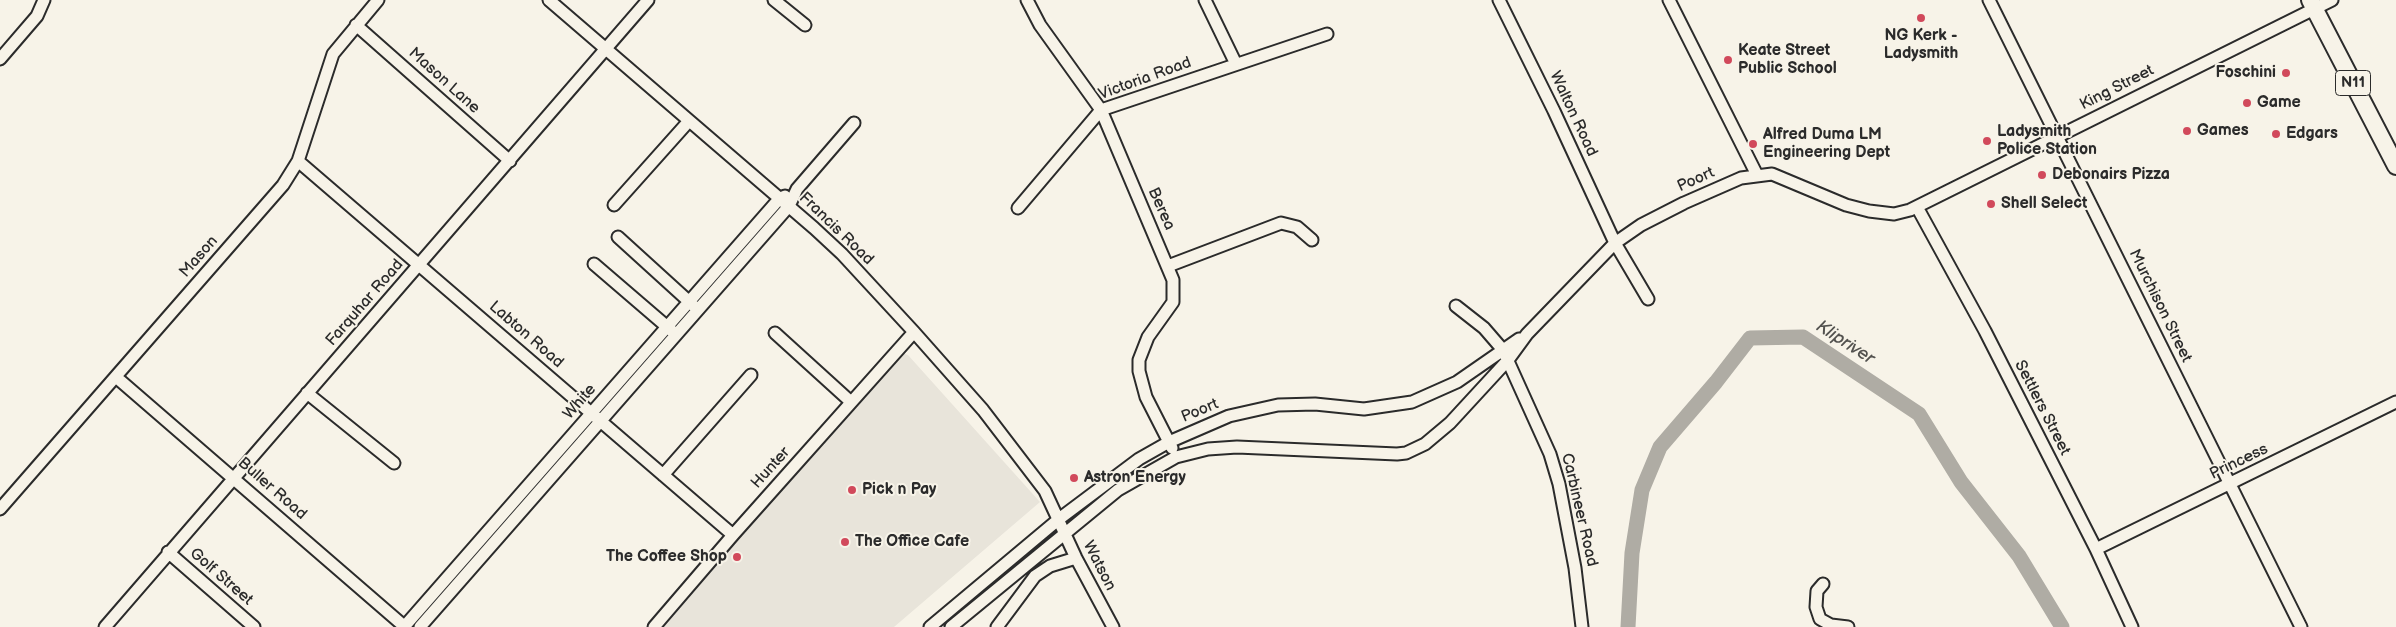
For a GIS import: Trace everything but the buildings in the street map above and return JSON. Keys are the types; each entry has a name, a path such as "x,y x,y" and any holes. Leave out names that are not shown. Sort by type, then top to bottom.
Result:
{"highway":[{"name":"N11","path":"2312,4 2396,166"}],"street":[{"path":"0,60 37,16 44,0"},
{"name":"Mason","path":"0,509 283,185 298,160 333,54 378,0"},
{"name":"Francis Road","path":"549,0 842,254 983,410 1045,491 1059,519"},
{"name":"Farquhar Road","path":"105,627 648,0"},
{"path":"774,0 805,25"},
{"name":"Berea","path":"1027,0 1040,25 1101,110 1168,266 1175,287 1173,302 1148,337 1139,360 1139,371 1146,398 1176,456"},
{"path":"1205,0 1236,64"},
{"name":"Walton Road","path":"1499,0 1616,243 1648,299"},
{"path":"1669,0 1757,175"},
{"name":"Murchison Street","path":"1989,0 2301,627"},
{"name":"King Street","path":"1917,207 2057,138 2312,4 2332,0"},
{"name":"Mason Lane","path":"356,26 510,161"},
{"name":"Victoria Road","path":"1018,208 1101,110 1327,34"},
{"path":"614,205 688,120"},
{"path":"784,202 854,123"},
{"name":"Labton Road","path":"298,160 733,535"},
{"name":"Poort","path":"951,627 1121,488 1176,456 1208,449 1237,447 1371,455 1406,453 1435,436 1506,355 1616,243 1641,225 1684,203 1741,178 1757,175 1781,176 1846,205 1869,212 1894,214 1917,207"},
{"name":"White","path":"597,417 667,327 693,306 784,202"},
{"name":"Settlers Street","path":"1917,207 1985,331 2096,549 2132,627"},
{"path":"1168,266 1282,223 1297,226 1312,240"},
{"path":"618,237 693,306"},
{"path":"594,264 676,335"},
{"name":"White","path":"420,627 505,522 597,417 676,335 693,306"},
{"name":"Carbineer Road","path":"1456,306 1484,328 1506,355 1554,466 1578,584 1582,627"},
{"name":"Hunter","path":"654,627 733,535 914,332"},
{"path":"775,333 851,402"},
{"name":"Poort","path":"930,627 1059,519 1139,459 1169,442 1229,416 1278,405 1315,404 1364,409 1412,402 1457,382 1506,355"},
{"path":"663,475 751,375"},
{"name":"Buller Road","path":"116,377 234,477 405,627"},
{"path":"307,393 394,463"},
{"name":"Princess","path":"2096,549 2396,402"},
{"name":"Watson","path":"1059,519 1076,558 1113,627"},
{"name":"White","path":"405,627 505,522"},
{"name":"Golf Street","path":"168,552 254,627"},
{"path":"997,627 1035,576 1050,566 1076,558"},
{"path":"1824,584 1817,591 1816,606 1820,619 1831,625 1848,627"}],"shaded area":[{"path":"898,352 908,355 1040,502 894,627 656,627"}],"waterway":[{"name":"Klipriver","path":"1628,627 1632,553 1642,490 1660,447 1716,382 1750,338 1803,337 1919,414 1961,482 2019,556 2062,627"}],"place":[{"name":"NG Kerk - Ladysmith","path":"1921,18"},
{"name":"Keate Street Public School","path":"1728,60"},
{"name":"Foschini","path":"2286,73"},
{"name":"Game","path":"2247,103"},
{"name":"Games","path":"2187,131"},
{"name":"Edgars","path":"2276,134"},
{"name":"Ladysmith Police Station","path":"1987,141"},
{"name":"Alfred Duma LM Engineering Dept","path":"1753,144"},
{"name":"Debonairs Pizza","path":"2042,175"},
{"name":"Shell Select","path":"1991,204"},
{"name":"Astron Energy","path":"1074,478"},
{"name":"Pick n Pay","path":"852,490"},
{"name":"The Office Cafe","path":"845,542"},
{"name":"The Coffee Shop","path":"737,557"}]}
